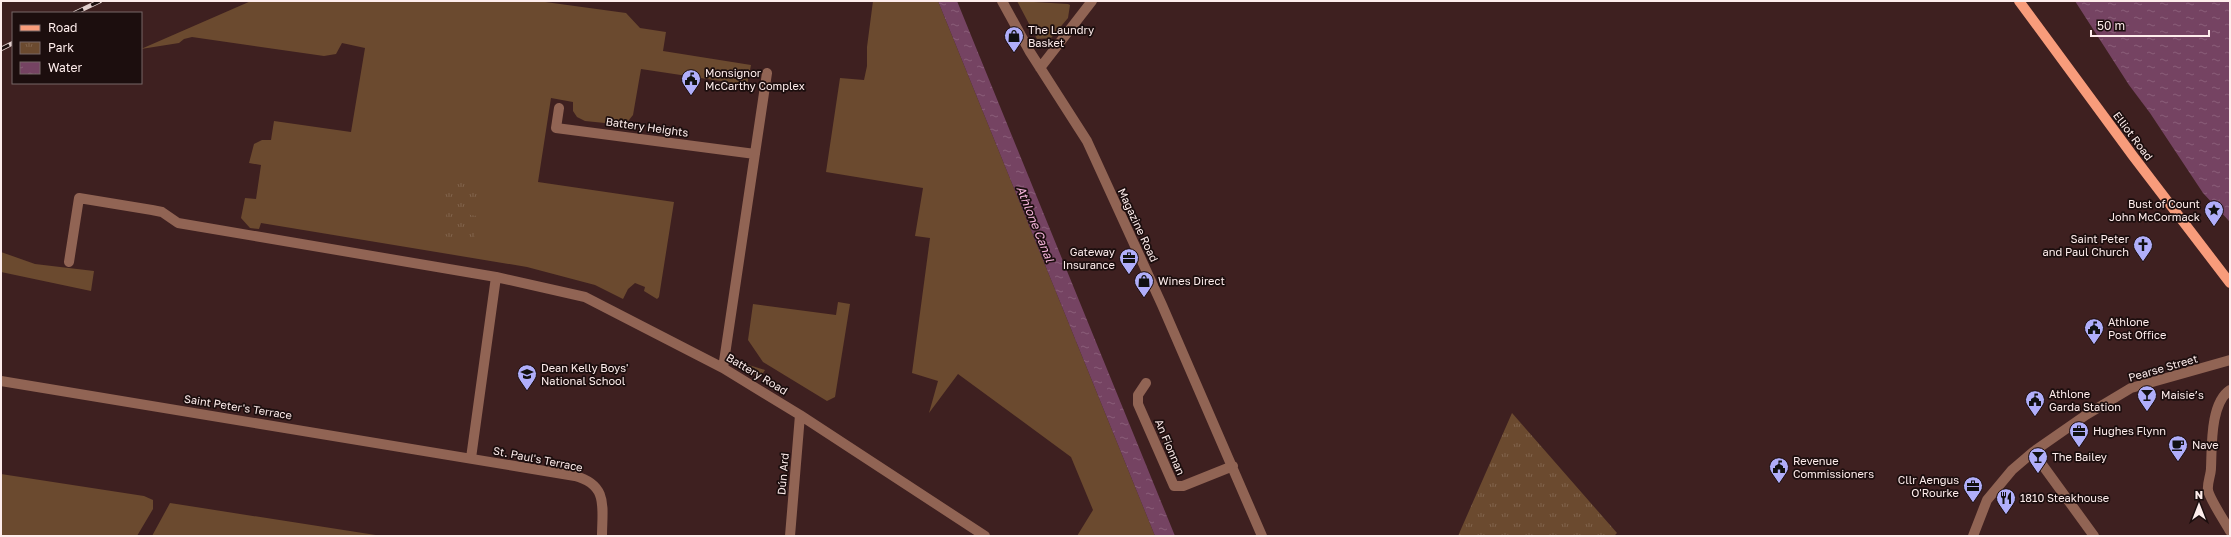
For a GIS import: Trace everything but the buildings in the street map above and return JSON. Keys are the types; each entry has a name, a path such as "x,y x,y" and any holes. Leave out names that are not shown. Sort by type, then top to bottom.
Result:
{"main road":[{"name":"Elliot Road","path":"2019,1 2133,156 2230,283"}],"street":[{"name":"Magazine Road","path":"1002,1 1040,68 1087,141 1233,466 1262,536"},
{"path":"1040,68 1091,1"},
{"path":"723,368 767,73"},
{"name":"Battery Heights","path":"559,108 556,128 755,154"},
{"name":"Battery Road","path":"69,262 79,198 162,212 183,224 496,277 585,297 723,368 800,415 985,536"},
{"path":"471,458 496,277"},
{"name":"Pearse Street","path":"1972,536 1992,494 2012,470 2033,452 2124,391 2153,381 2230,360"},
{"name":"Saint Peter's Terrace","path":"1,381 471,458"},
{"name":"An Fionnan","path":"1146,382 1138,395 1138,404 1174,486 1183,486 1233,466"},
{"path":"2230,390 2221,400 2217,411 2212,439 2211,470 2208,490 2230,531"},
{"name":"Dún Ard","path":"790,536 800,415"},
{"path":"2033,452 2094,536"},
{"name":"St. Paul's Terrace","path":"471,458 576,476 590,482 597,488 602,499 602,536"}],"green space":[{"path":"251,1 538,1 626,13 640,28 666,32 663,51 751,65 747,85 641,69 633,115 625,125 585,121 577,117 573,111 573,102 551,98 538,182 674,202 659,297 657,299 644,291 645,287 635,283 628,289 623,299 595,285 527,267 261,223 259,229 250,228 241,218 245,198 256,199 261,165 249,163 254,144 262,140 271,140 274,121 351,132 365,48 342,43 336,54 324,56 192,37 184,39 179,43 142,49"},
{"path":"873,1 938,1 1155,536 1077,536 1093,510 1071,457 958,374 929,413 938,381 912,373 930,238 915,236 923,188 826,172 840,78 864,80 867,66 867,47"},
{"path":"1017,1 1068,4 1070,5 1068,18 1051,38 1037,39"},
{"path":"447,180 482,186 479,211 443,205"},
{"path":"447,211 477,216 474,241 443,236"},
{"path":"1,252 35,264 94,271 91,291 1,272"},
{"path":"838,302 850,304 835,397 827,401 763,362 748,340 753,304 836,315"},
{"path":"736,361 765,370 760,378 738,366"},
{"path":"1512,413 1617,533 1614,536 1458,536"},
{"path":"1,474 144,496 153,500 153,509 137,536 1,536"},
{"path":"170,503 382,536 152,536"}],"water":[{"name":"Athlone Canal","path":"938,1 957,1 1175,536 1155,536"},
{"path":"2075,1 2230,1 2230,222 2203,193 2150,113 2129,85"}],"railway":[{"path":"77,12 100,1"},
{"path":"1,49 12,44"}],"place":[{"name":"The Laundry Basket","path":"1014,53"},
{"name":"Monsignor McCarthy Complex","path":"691,96"},
{"name":"Bust of Count John McCormack","path":"2214,227"},
{"name":"Saint Peter and Paul Church","path":"2143,262"},
{"name":"Gateway Insurance","path":"1129,275"},
{"name":"Wines Direct","path":"1144,298"},
{"name":"Athlone Post Office","path":"2094,345"},
{"name":"Dean Kelly Boys' National School","path":"527,391"},
{"name":"Maisie’s","path":"2147,412"},
{"name":"Athlone Garda Station","path":"2035,417"},
{"name":"Hughes Flynn","path":"2079,448"},
{"name":"Nave","path":"2178,462"},
{"name":"The Bailey","path":"2038,474"},
{"name":"Revenue Commissioners","path":"1779,484"},
{"name":"Cllr Aengus O'Rourke","path":"1973,503"},
{"name":"1810 Steakhouse","path":"2006,515"}]}
